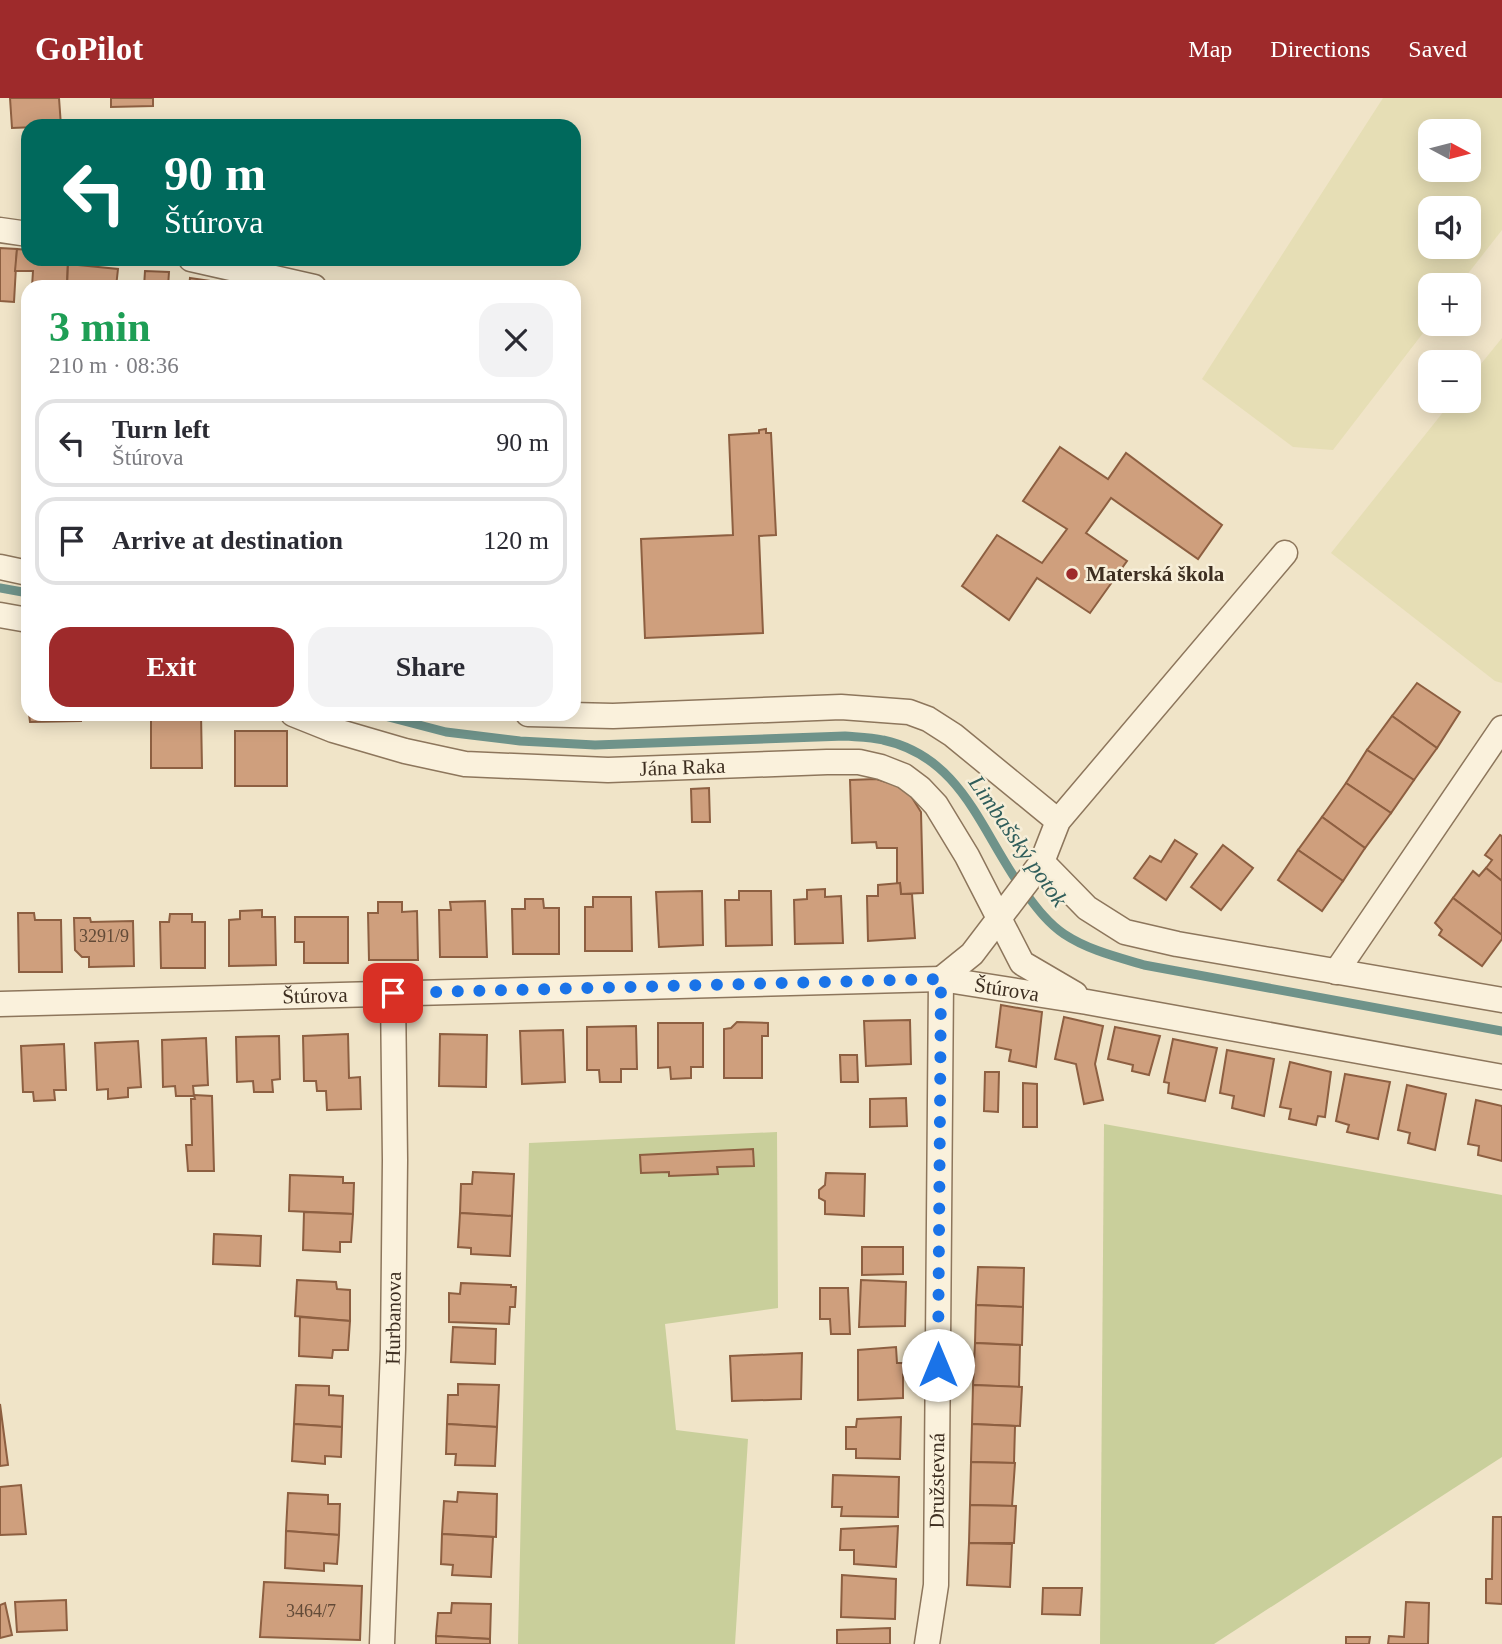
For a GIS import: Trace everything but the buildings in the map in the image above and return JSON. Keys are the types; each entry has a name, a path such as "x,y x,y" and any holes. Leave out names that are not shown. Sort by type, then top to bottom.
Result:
{"street":[{"path":"0,230 21,233"},
{"path":"222,266 283,280"},
{"path":"941,979 972,954 1042,862 1058,821 1285,553"},
{"path":"0,567 21,572"},
{"path":"0,615 21,619"},
{"path":"581,715 841,707 909,712 928,719 953,734 1058,821"},
{"name":"Jána Raka","path":"310,721 405,751 465,764 608,770 859,762 904,776 936,805 967,856 1022,963 1087,1002"},
{"path":"1336,972 1502,727"},
{"path":"1042,862 1087,908 1125,932 1177,944 1502,1000"},
{"name":"Štúrova","path":"0,1003 941,979 1087,1002 1502,1077"},
{"name":"Družstevná","path":"927,1644 936,1585 941,979"},
{"name":"Hurbanova","path":"382,1644 393,1349 393,993"}],"shaded area":[{"path":"1383,98 1502,98 1502,230 1481,257 1481,196 1418,196 1418,259 1479,259 1468,273 1418,273 1418,336 1421,336 1333,450 1293,447 1202,379"},
{"path":"1502,338 1502,683 1495,681 1331,553 1442,413 1481,413 1481,364"}],"green space":[{"path":"1104,1124 1502,1195 1502,1457 1214,1644 1100,1644"},
{"path":"777,1132 778,1308 665,1324 676,1430 748,1439 735,1644 518,1644 529,1143"}],"waterway":[{"name":"Limbašský potok","path":"0,588 21,592"},
{"name":"Limbašský potok","path":"404,721 446,732 520,741 595,745 845,736 883,740 910,749 932,762 950,779 980,819 1021,887 1046,918 1073,940 1144,965 1502,1031"}],"place":[{"name":"Materská škola","path":"1072,574"}],"route":[{"path":"393,993 941,979 938,1365"}]}
